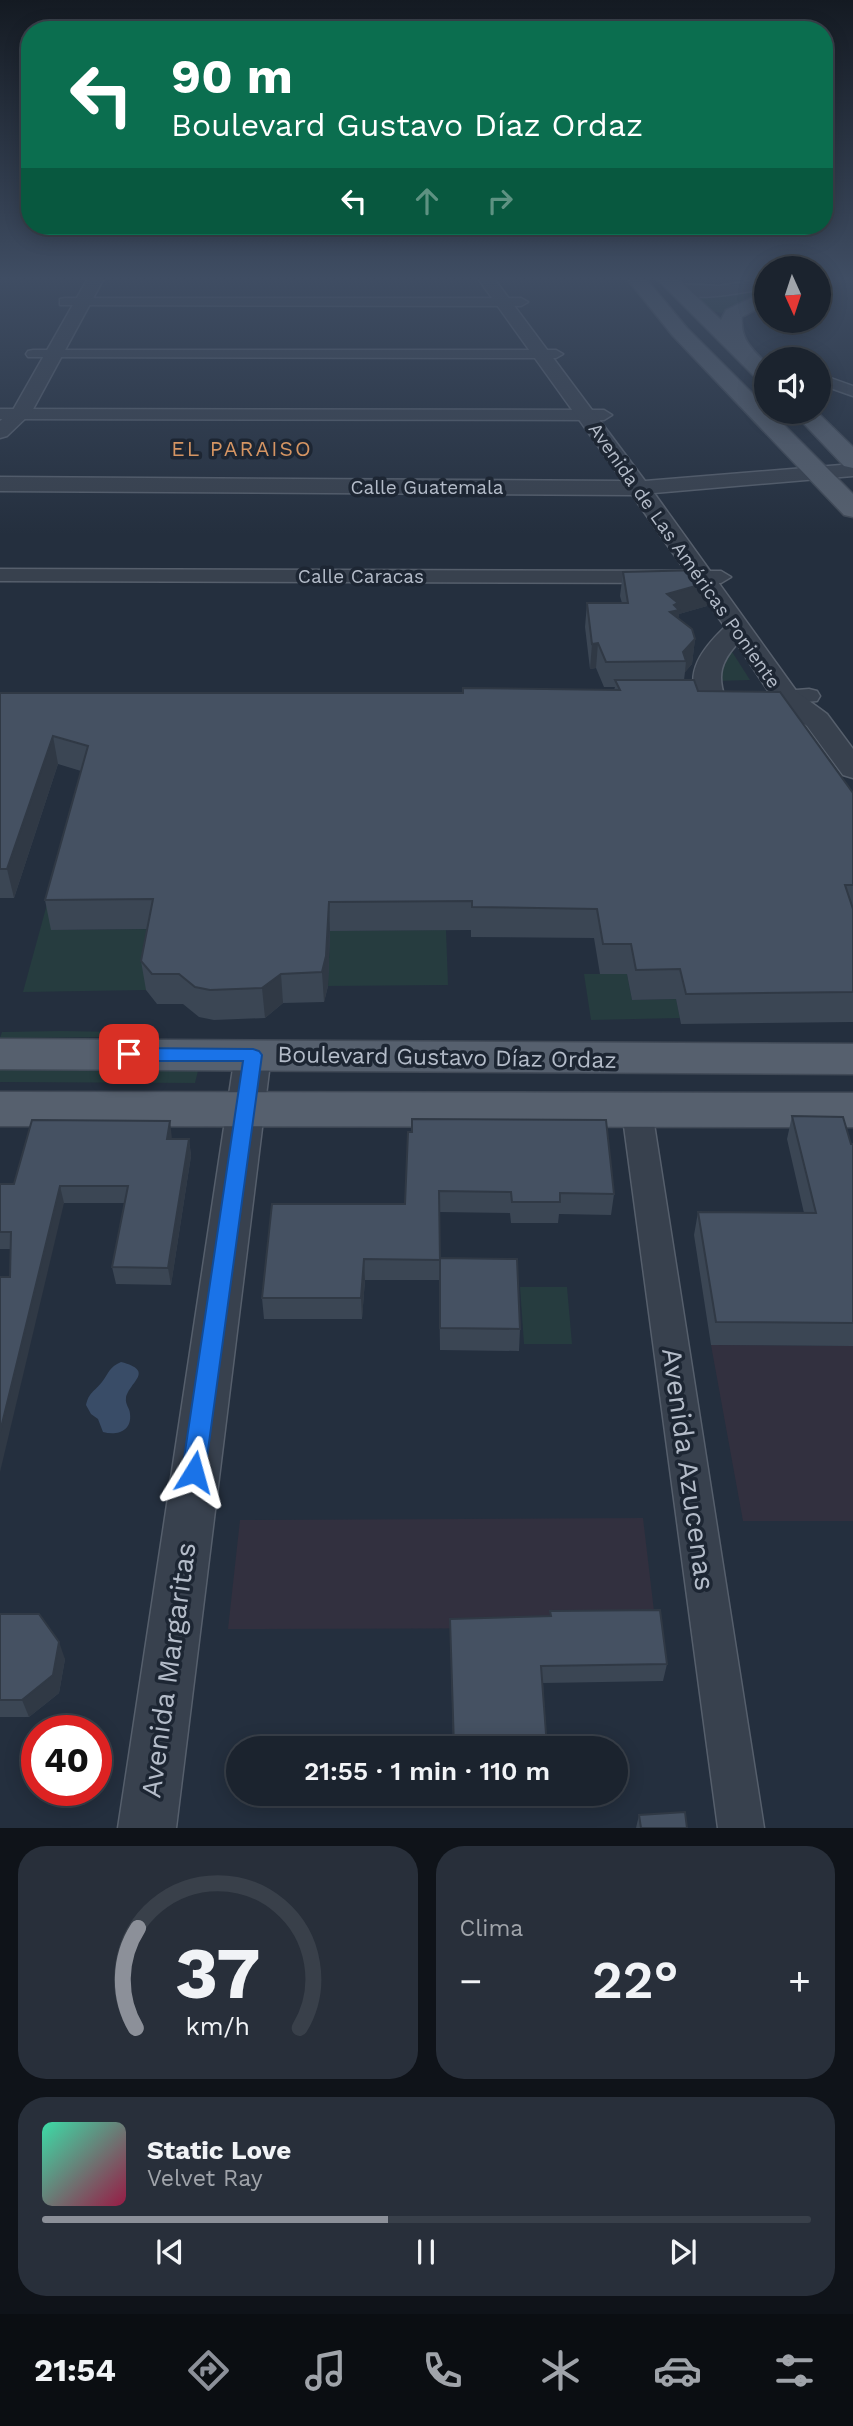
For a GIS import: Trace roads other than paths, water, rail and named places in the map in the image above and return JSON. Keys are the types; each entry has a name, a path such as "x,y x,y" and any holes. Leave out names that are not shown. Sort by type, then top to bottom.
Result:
{"main road":[{"path":"712,365 853,509"},
{"path":"816,424 853,461"},
{"name":"Boulevard Gustavo Díaz Ordaz","path":"0,1054 853,1059"},
{"path":"0,1109 853,1110"}],"street":[{"path":"0,432 7,410 43,365"},
{"name":"Avenida de Las Américas Poniente","path":"557,365 853,769"},
{"path":"831,383 853,391"},
{"path":"7,410 594,415"},
{"name":"Calle Guatemala","path":"0,484 648,487 853,470"},
{"name":"Calle Caracas","path":"0,575 712,576"},
{"name":"Avenida de Las Américas Poniente","path":"712,576 738,629 804,705"},
{"path":"732,698 705,677 721,644 738,629"},
{"path":"683,698 732,698 804,705"},
{"name":"Avenida Margaritas","path":"147,1828 253,1055"},
{"name":"Avenida Azucenas","path":"637,1111 741,1828"}],"water":[{"path":"121,1362 131,1365 139,1373 126,1398 130,1412 129,1425 118,1433 103,1432 98,1419 86,1405 90,1395 114,1366"}],"district":[{"name":"EL PARAISO","path":"242,449"}]}
